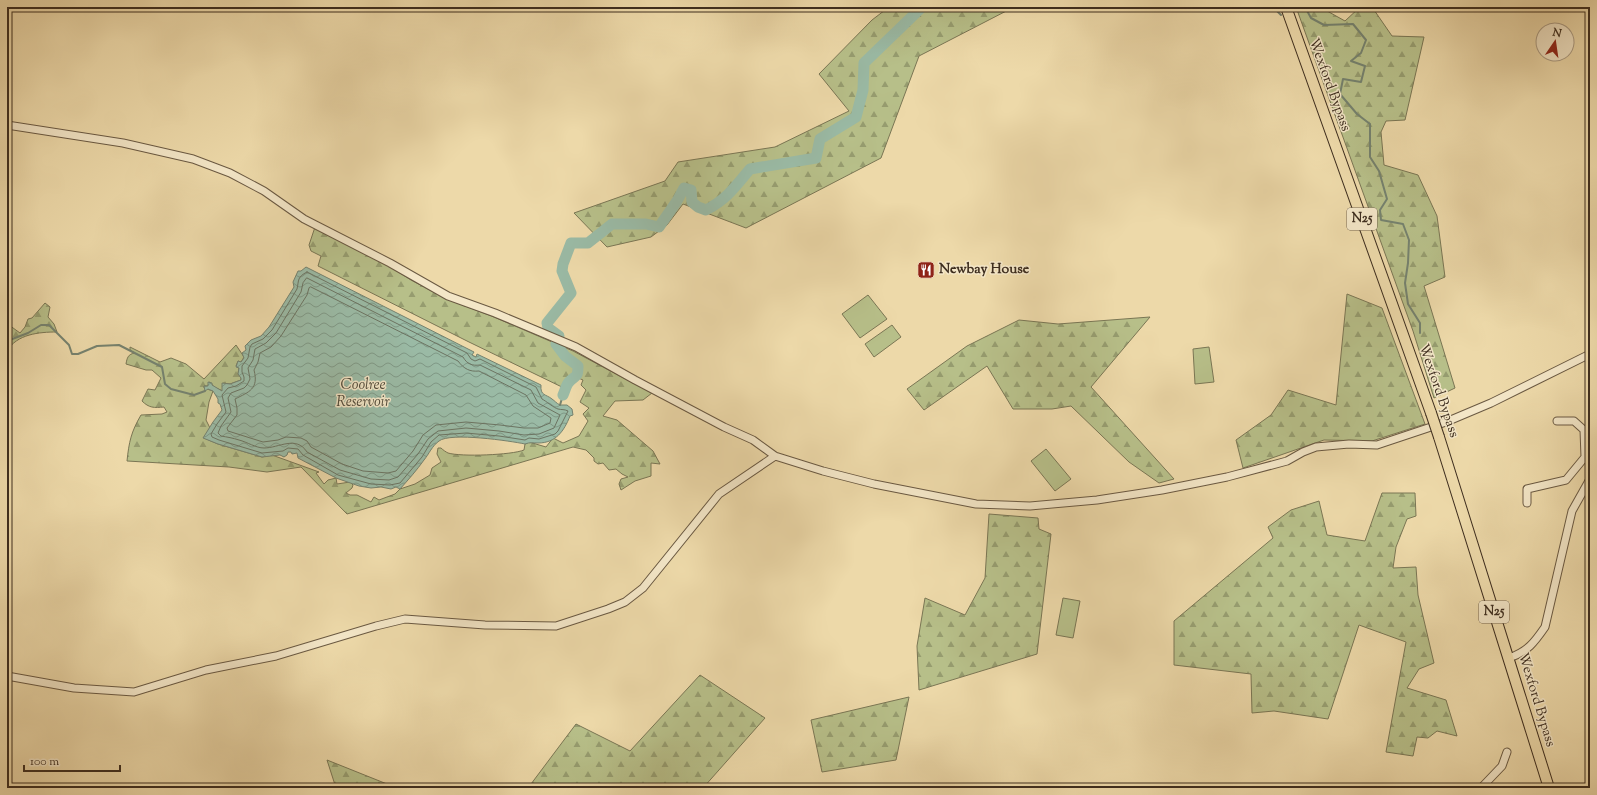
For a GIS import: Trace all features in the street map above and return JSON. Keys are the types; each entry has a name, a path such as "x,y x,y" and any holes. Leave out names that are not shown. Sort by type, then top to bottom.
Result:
{"highway":[{"name":"Wexford Bypass","path":"1286,7 1431,413 1549,788"}],"street":[{"path":"7,125 123,143 193,159 230,173 264,191 304,219 390,263 448,296 495,313 576,347 724,427 754,440 775,456 874,484 976,504 1030,506 1097,500 1162,490 1227,477 1287,461 1316,447 1349,444 1377,445 1446,422 1491,403 1590,354"},
{"path":"1527,503 1527,488 1566,480 1587,457 1584,430 1574,421 1557,421"},
{"path":"7,676 74,688 134,692 206,670 276,656 376,626 405,619 485,625 556,626 625,602 643,588 719,494 775,456"},
{"path":"1509,658 1521,654 1534,643 1545,627 1572,511 1590,479"},
{"path":"1480,788 1502,766 1508,752"}],"green space":[{"path":"889,7 1014,7 919,56 881,158 746,228 683,204 667,225 651,237 607,247 574,213 665,181 678,162 775,147 849,111 819,74 872,20"},
{"path":"1296,7 1320,7 1345,21 1360,7 1372,7 1392,36 1424,37 1405,120 1386,121 1381,132 1384,165 1418,175 1437,216 1445,277 1424,286 1455,388 1434,398 1413,331"},
{"path":"315,227 447,299 494,317 573,351 652,393 643,400 615,401 603,416 617,420 653,451 660,464 651,463 651,476 635,481 621,490 619,484 621,479 628,477 616,469 609,470 603,463 598,464 586,450 573,447 347,514 301,467 267,472 229,467 127,461 131,437 141,415 162,414 167,412 164,407 152,407 142,401 148,389 155,390 161,378 152,370 146,370 126,364 128,357 135,353 130,350 130,347 160,362 171,358 186,364 204,379 236,345 244,357 241,362 238,361 236,366 239,367 238,374 241,380 230,384 223,383 223,391 214,387 209,382 208,386 204,386 204,388 213,391 209,402 206,420 210,428 204,438 218,444 262,457 272,455 319,472 316,473 324,484 328,480 336,478 337,484 350,482 353,485 352,488 346,493 350,495 357,495 371,502 374,497 379,500 395,494 400,489 415,484 430,475 432,468 441,462 437,454 438,448 441,448 448,453 455,454 498,454 524,450 525,444 529,442 546,447 553,438 563,443 579,436 588,421 583,414 589,408 580,402 586,390 581,385 583,380 576,377 568,382 566,389 318,266 321,256 311,251 309,245"},
{"path":"1347,294 1382,308 1425,424 1372,441 1324,440 1243,468 1236,440 1271,415 1288,390 1336,405"},
{"path":"868,295 887,319 860,338 842,314"},
{"path":"45,303 50,307 48,317 54,324 57,332 29,335 16,341 7,351 7,329 9,325 20,333 25,327 28,319 32,318"},
{"path":"1150,317 1091,387 1174,479 1159,483 1129,462 1071,406 1052,409 1013,409 987,366 924,410 907,389 967,346 1019,320 1058,324"},
{"path":"892,325 901,337 874,357 865,344"},
{"path":"1209,347 1214,382 1195,384 1193,349"},
{"path":"1046,449 1071,479 1055,491 1031,461"},
{"path":"1382,493 1415,493 1416,516 1407,519 1396,547 1393,568 1416,567 1418,595 1434,663 1419,669 1407,688 1446,700 1457,736 1437,731 1428,738 1417,737 1413,756 1386,752 1406,642 1359,625 1328,719 1274,711 1252,713 1251,674 1174,665 1174,621 1273,538 1268,527 1291,510 1319,501 1327,535 1365,541"},
{"path":"989,514 1038,518 1039,529 1051,534 1037,654 919,690 917,646 925,598 965,615 985,578"},
{"path":"1063,598 1080,601 1073,638 1056,635"},
{"path":"700,675 765,718 703,788 528,788 576,724 630,751"},
{"path":"909,697 896,760 822,772 811,720"},
{"path":"327,760 397,788 336,788"}],"water":[{"name":"Coolree Reservoir","path":"306,267 474,352 472,355 476,357 477,354 541,385 542,393 560,405 567,405 572,409 573,415 570,416 562,431 550,441 525,444 495,439 467,437 445,438 434,445 400,489 396,487 391,489 359,486 336,478 298,458 297,453 292,454 291,452 288,452 284,457 280,455 262,457 203,438 222,410 213,391 208,389 205,391 204,386 208,386 208,382 212,383 212,385 222,391 222,383 230,384 241,380 238,374 239,368 236,367 238,361 241,362 244,358 242,353 246,350 245,346 251,340 261,336 269,327 294,287 293,282 298,271 301,271"}],"waterway":[{"path":"559,336 548,328 547,323 571,293 562,271 571,243 588,243 612,224 646,224 659,227 684,188 691,190 692,202 698,207 706,210 725,197 750,169 816,158 820,139 856,117 863,90 864,63 922,7"},
{"path":"1273,7 1281,15"},
{"path":"1305,7 1311,18 1324,25 1353,24 1366,40 1361,53 1351,61 1365,66 1361,82 1343,79 1340,94 1357,114 1370,124 1370,157 1379,171 1387,199 1380,210 1381,220 1403,224 1409,240 1405,283 1408,304 1420,323 1420,333"},
{"path":"7,341 28,333 41,325 49,325 69,345 72,354 78,354 97,346 119,345 162,367 165,384 171,389 194,395 205,391"},
{"path":"556,344 565,356 578,366 578,373 568,383 563,395"},
{"path":"560,405 563,395"}],"place":[{"name":"Newbay House","path":"926,270"}]}
